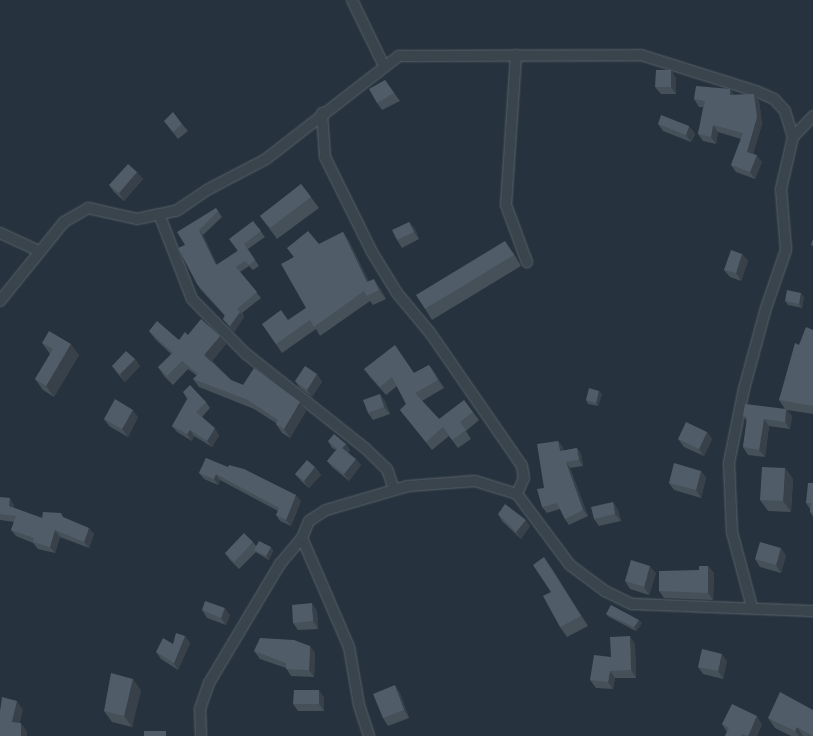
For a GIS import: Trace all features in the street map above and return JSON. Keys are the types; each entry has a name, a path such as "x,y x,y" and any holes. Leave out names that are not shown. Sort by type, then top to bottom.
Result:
{"street":[{"path":"352,0 384,66"},
{"path":"0,301 64,222 88,208 137,219 176,211 207,190 266,159 322,113 398,56 409,54 642,55 774,100 785,111 794,137"},
{"path":"516,55 506,205 527,262"},
{"path":"322,113 326,157 372,252 397,293 431,334 522,466 524,478 517,494"},
{"path":"752,606 732,532 729,463 747,380 766,308 786,250 782,188 794,137 813,116"},
{"path":"159,214 192,299 245,353 366,449 387,469 394,489"},
{"path":"0,232 40,251"},
{"path":"201,736 200,709 222,657 280,564 302,538 309,521 326,510 394,489 438,482 475,481 517,494 570,565 621,599 648,606 752,606 813,611"},
{"path":"302,538 348,647 359,705 369,736"}],"building":[{"path":"656,70 671,70 671,87 655,87"},
{"path":"385,80 394,93 377,103 369,89"},
{"path":"696,86 730,89 730,95 754,94 757,117 747,152 757,155 750,172 731,165 743,133 713,125 711,137 698,134 705,101 694,99"},
{"path":"173,112 182,124 173,132 164,121"},
{"path":"661,115 689,126 686,135 658,124"},
{"path":"128,164 137,172 119,193 109,185"},
{"path":"301,184 311,197 270,228 260,216"},
{"path":"216,208 218,211 199,230 216,265 238,251 229,239 253,221 261,231 244,244 255,260 249,265 245,261 236,267 257,292 237,309 240,312 230,326 223,319 225,315 197,284 178,248 185,245 177,232"},
{"path":"409,222 414,232 397,240 392,230"},
{"path":"308,231 319,244 343,232 367,282 374,279 379,290 367,296 364,291 314,327 310,320 276,344 262,324 281,310 288,320 306,308 281,264 294,257 287,248"},
{"path":"505,241 514,255 425,309 416,295"},
{"path":"731,250 742,254 736,273 724,270"},
{"path":"787,290 801,293 799,304 785,301"},
{"path":"201,319 220,336 204,355 231,380 243,385 254,368 300,402 284,429 276,424 278,420 248,400 193,379 198,374 182,361 167,376 158,367 173,353 149,331 157,321 179,340 185,332 188,335"},
{"path":"806,327 813,330 813,406 779,400 795,343 799,345"},
{"path":"49,331 71,344 46,386 35,379 53,349 42,343"},
{"path":"395,345 414,373 429,365 438,380 415,393 439,419 464,400 473,412 460,422 466,430 452,440 443,427 426,442 400,410 406,404 392,377 380,387 364,369"},
{"path":"126,351 135,359 120,374 112,366"},
{"path":"305,366 317,374 307,390 295,381"},
{"path":"190,385 206,402 196,412 215,428 207,441 190,430 187,434 172,426 188,398 183,392"},
{"path":"589,388 599,391 596,403 586,400"},
{"path":"380,394 384,407 368,413 363,400"},
{"path":"115,399 133,410 122,429 104,419"},
{"path":"745,404 786,409 785,422 764,419 759,450 743,447 747,417 743,416"},
{"path":"686,422 707,432 699,449 678,439"},
{"path":"334,434 346,444 342,448 356,459 344,474 327,461 337,449 328,441"},
{"path":"558,441 560,451 577,448 579,460 566,462 583,510 565,519 557,503 542,507 537,489 544,488 537,444"},
{"path":"206,458 228,467 229,465 244,469 296,495 286,520 276,515 279,508 216,474 214,479 199,473"},
{"path":"307,460 315,467 304,481 295,474"},
{"path":"674,463 701,471 696,490 669,483"},
{"path":"762,467 785,468 783,501 760,500"},
{"path":"808,483 813,483 813,513 810,512 811,503 806,503"},
{"path":"0,497 10,498 9,506 42,518 43,512 61,513 63,517 89,528 84,542 55,530 50,547 33,542 34,538 11,530 16,516 0,514"},
{"path":"613,502 615,514 594,519 591,507"},
{"path":"505,504 526,520 516,532 498,514"},
{"path":"244,533 253,542 234,562 225,553"},
{"path":"259,541 271,547 266,556 254,550"},
{"path":"760,542 781,548 776,565 755,559"},
{"path":"544,557 581,616 560,627 543,596 551,592 533,565"},
{"path":"631,560 650,566 644,587 625,581"},
{"path":"699,566 708,566 708,593 659,591 659,571 699,570"},
{"path":"205,601 225,608 221,618 202,610"},
{"path":"312,603 313,621 293,623 292,605"},
{"path":"611,605 639,620 634,627 606,614"},
{"path":"176,633 185,636 174,663 156,652 163,638 173,644"},
{"path":"630,636 631,670 610,671 608,682 590,680 594,655 611,657 610,637"},
{"path":"260,638 294,640 310,646 309,670 286,669 286,663 254,651"},
{"path":"702,649 722,654 718,671 698,667"},
{"path":"111,673 133,679 124,716 104,711"},
{"path":"395,685 404,710 383,718 373,694"},
{"path":"294,690 319,690 319,704 293,704"},
{"path":"780,692 813,710 813,736 797,727 795,731 768,718"},
{"path":"2,697 17,701 12,722 21,723 21,736 0,736"},
{"path":"732,704 757,716 748,736 742,734 741,736 725,736 729,728 722,724"},
{"path":"144,731 166,731 166,736 144,736"}]}
